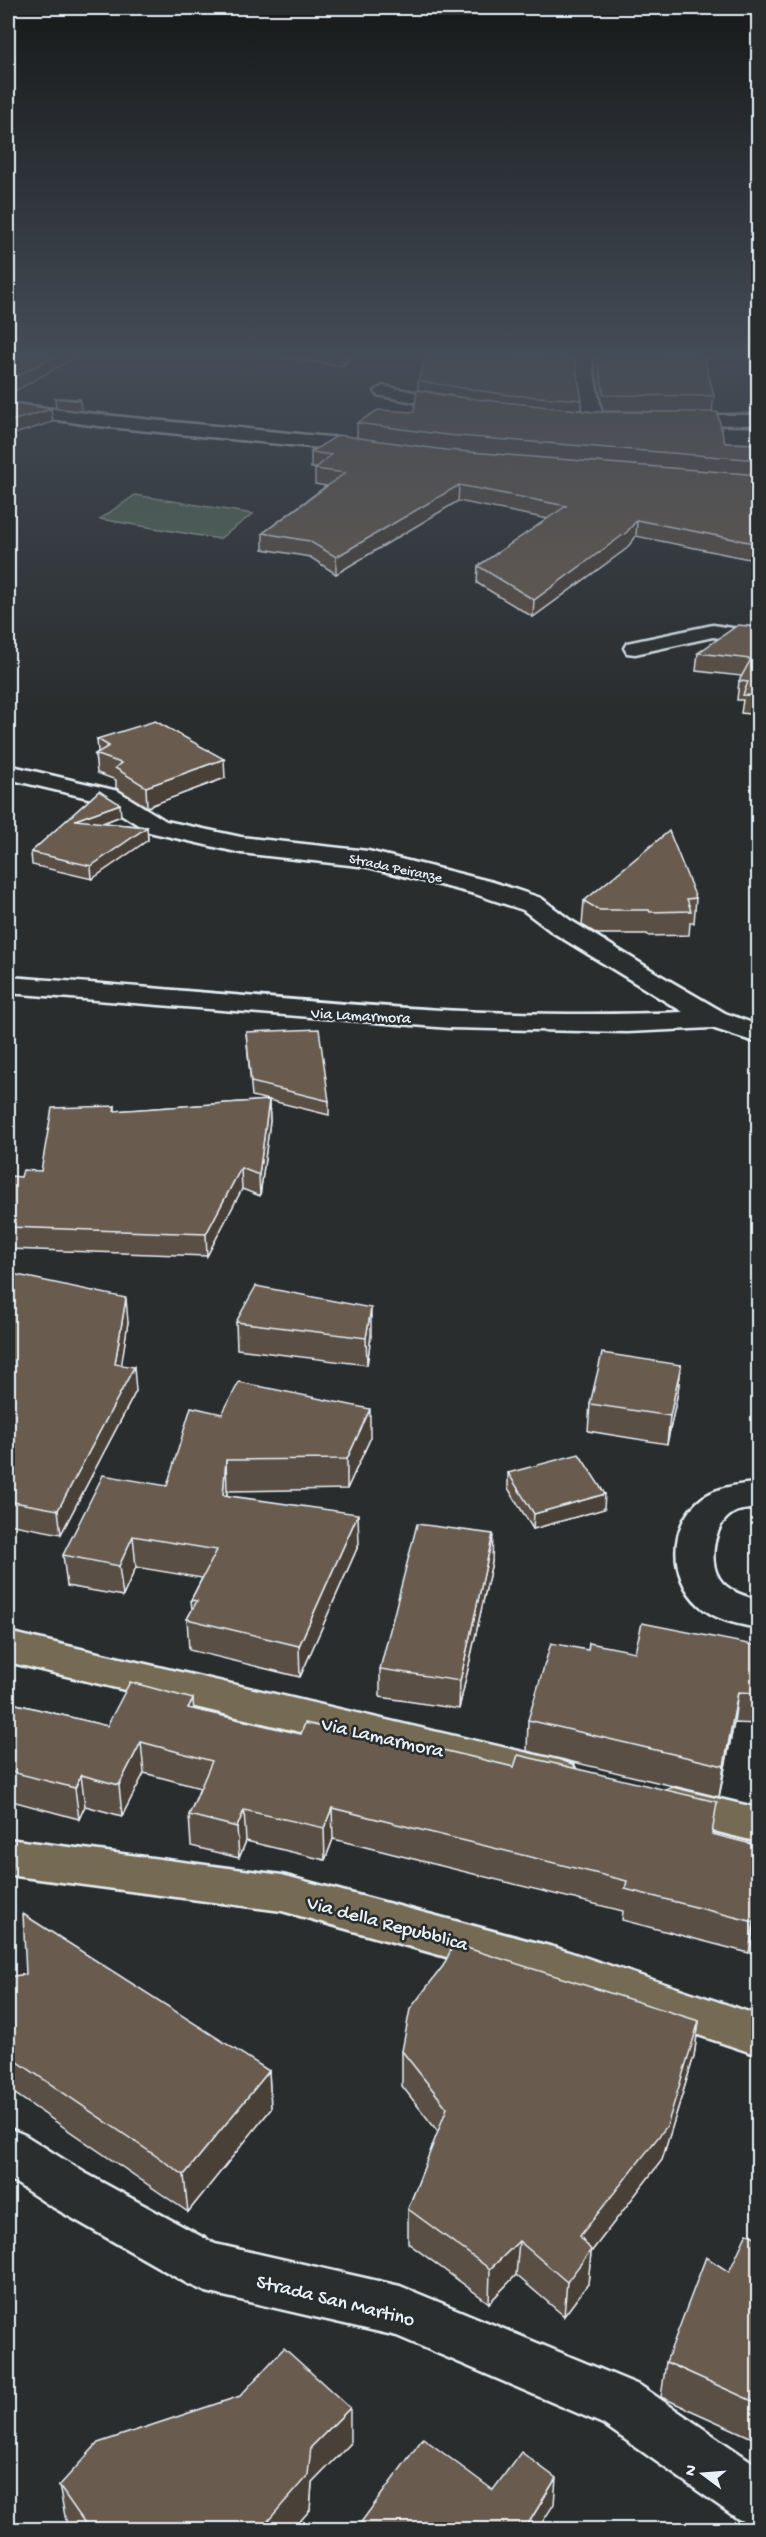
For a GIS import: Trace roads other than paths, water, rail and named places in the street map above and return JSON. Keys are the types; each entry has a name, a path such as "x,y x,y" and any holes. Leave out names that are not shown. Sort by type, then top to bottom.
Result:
{"main road":[{"name":"Via Lamarmora","path":"8,1647 597,1787"},
{"path":"643,1797 759,1825"},
{"name":"Via della Repubblica","path":"8,1857 282,1893 557,1968 759,2035"}],"street":[{"path":"635,648 713,631 759,638"},
{"name":"Strada Peiranze","path":"8,772 109,796 158,827 241,845 380,862 474,885 532,904 561,926 715,1019 759,1035"},
{"name":"Via Lamarmora","path":"8,985 90,990 305,1011 459,1019 636,1025 715,1019"},
{"path":"759,1496 727,1501 711,1511 702,1527 694,1550 697,1575 710,1595 733,1608 759,1614"},
{"name":"Strada San Martino","path":"8,2151 67,2189 206,2267 400,2311 622,2405 759,2499"}]}
